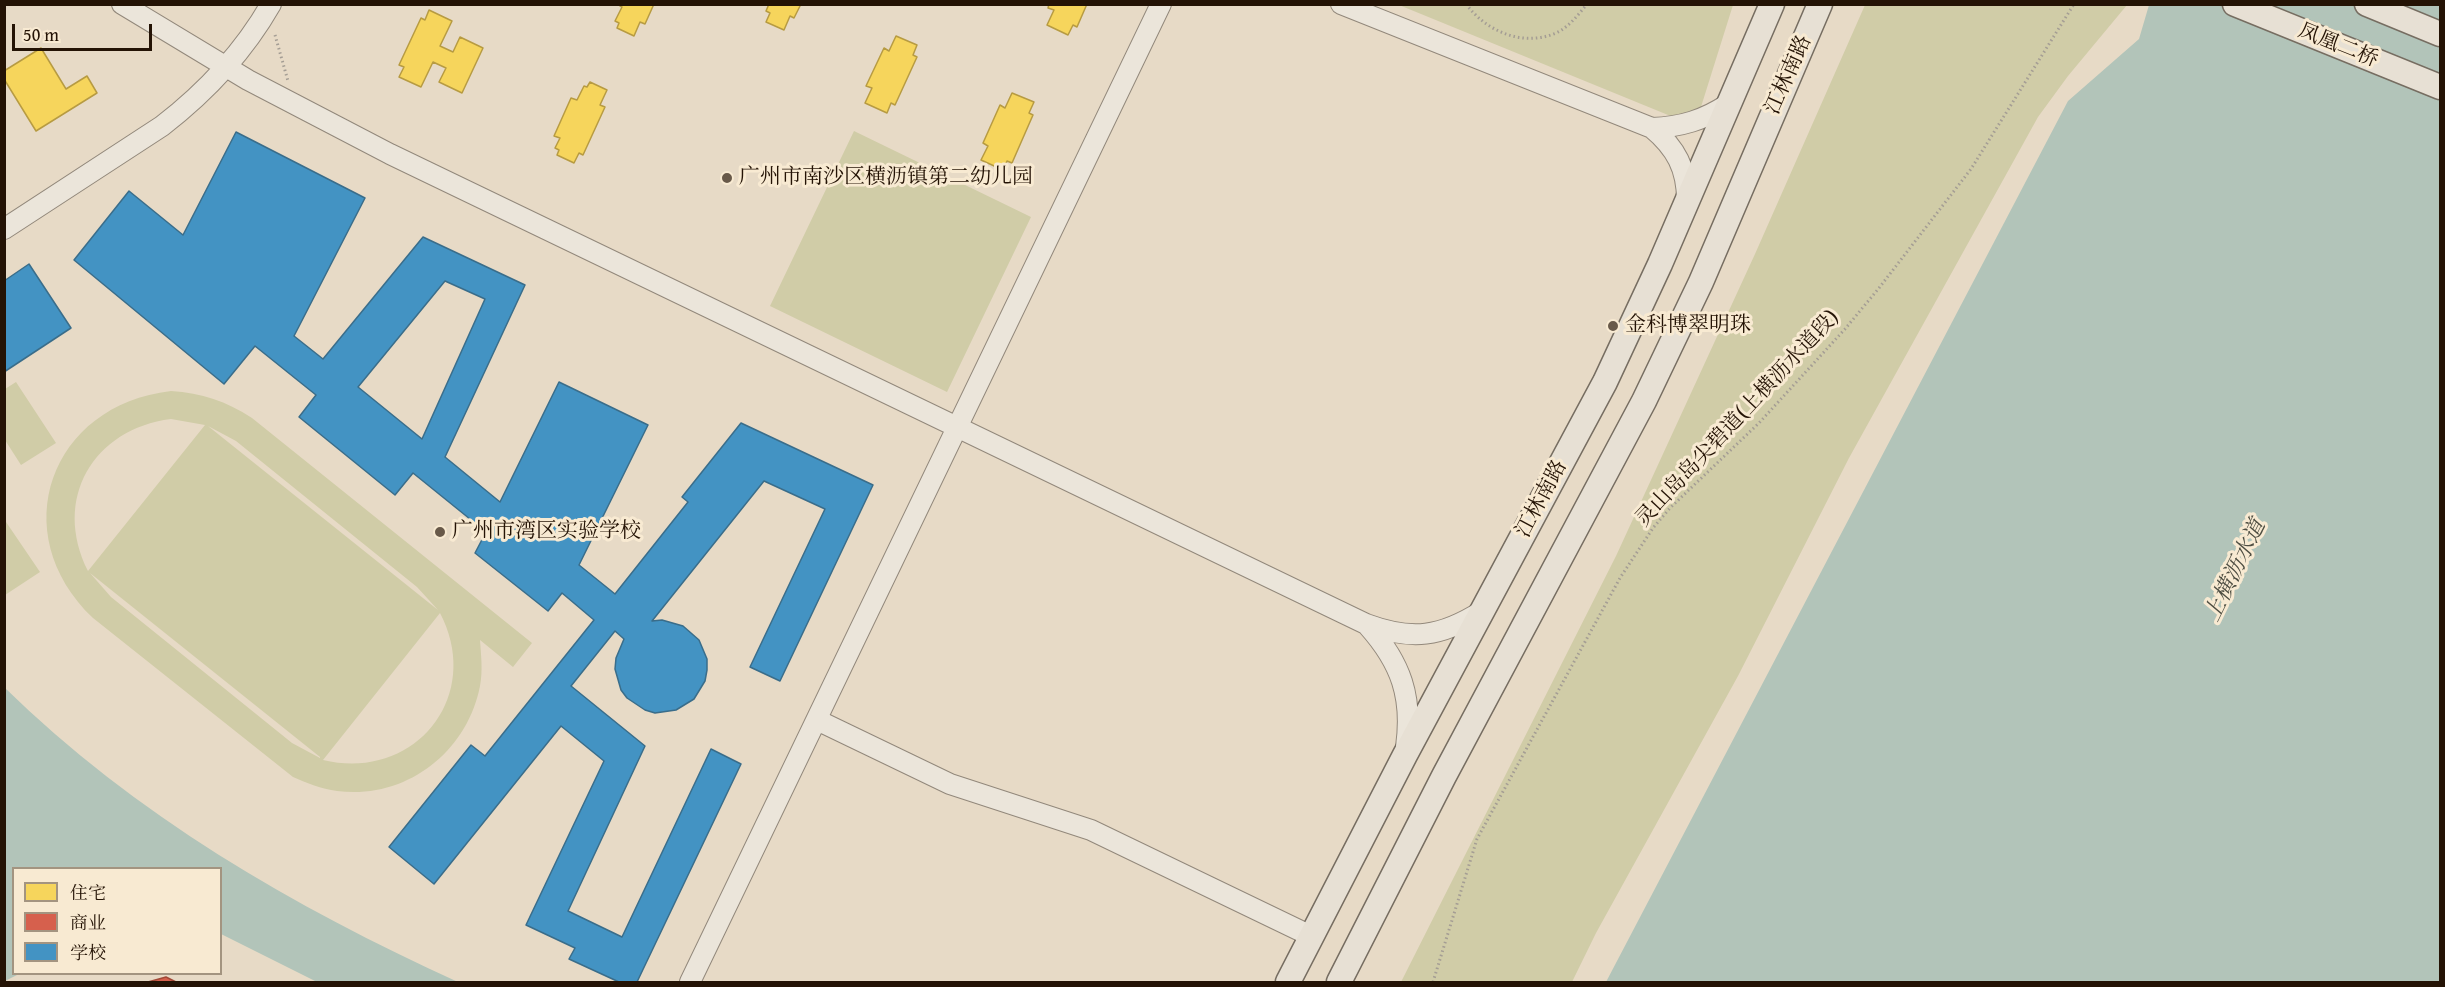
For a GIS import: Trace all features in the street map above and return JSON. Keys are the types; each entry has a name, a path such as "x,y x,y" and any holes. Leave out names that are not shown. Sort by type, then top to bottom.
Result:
{"main road":[{"path":"1743,71 1756,4"},
{"name":"江林南路","path":"1288,982 1405,755 1605,382 1660,264 1772,4"},
{"name":"江林南路","path":"1339,982 1444,776 1644,401 1701,282 1820,4"},
{"name":"凤凰二桥","path":"2235,4 2440,87"},
{"path":"2367,4 2440,34"}],"street":[{"path":"122,4 227,67 390,154 1366,624 1389,632 1430,634 1461,624 1482,610"},
{"path":"4,229 162,126 207,89 257,28 271,4"},
{"path":"690,982 1161,4"},
{"path":"1341,4 1652,128 1665,139 1679,159 1687,183 1687,200"},
{"path":"1652,128 1692,123 1728,104"},
{"path":"1366,624 1385,646 1399,670 1407,698 1409,727 1405,755"},
{"path":"817,720 950,784 1091,830 1311,936"}],"path":[{"path":"1466,4 1479,19 1496,30 1517,38 1533,39 1557,32 1574,20 1587,4"},
{"name":"灵山岛岛尖碧道(上横沥水道段)","path":"1433,982 1477,839 1620,578 1653,528 1670,508 1759,423 1845,329 1886,280 1971,169 2074,4"}],"shaded area":[{"path":"1399,5 1733,5 1695,126"},
{"path":"1865,5 2127,5 2068,76 2038,117 1849,458 1738,676 1596,933 1572,982 1401,982 1616,556 1755,254"},
{"path":"854,131 1031,217 947,392 770,306"},
{"path":"16,382 56,443 21,465 5,440 5,389"},
{"path":"171,391 182,392 213,399 252,418 532,643 513,667 480,640 481,680 473,710 462,732 447,751 429,767 409,779 386,788 362,792 331,790 293,777 93,618 66,584 51,549 47,513 53,478 70,447 95,420 129,401","holes":["171,419 205,425 88,571 78,544 75,518 78,494 87,472 101,453 120,437 144,425","208,426 236,441 417,587 438,610","90,573 320,758 292,743 111,597","440,613 451,644 453,674 446,702 432,726 412,745 386,758 356,763 323,760"]},
{"path":"4,519 40,572 5,595 4,594"}],"water":[{"name":"上横沥水道","path":"2149,5 2440,5 2440,982 1606,982 2068,101 2139,39"},
{"path":"4,687 107,777 218,854 336,922 458,982 317,982 222,934 222,867 12,867 12,975 17,975 5,981"}],"building: 住宅":[{"path":"617,4 654,4 645,24 640,22 634,36 617,28 619,23 615,21 622,7"},
{"path":"769,4 801,4 794,18 790,16 784,30 766,22 770,13 766,11"},
{"path":"1049,4 1087,4 1077,27 1073,25 1068,35 1047,25 1054,10 1048,8"},
{"path":"429,10 452,21 440,46 453,52 460,37 483,48 462,93 439,82 446,68 433,62 421,87 399,77 404,67 399,65 421,18 425,20"},
{"path":"896,36 917,45 913,55 917,57 895,105 891,103 887,113 865,103 872,88 866,86 884,48 889,51"},
{"path":"41,48 66,89 87,76 97,93 36,131 4,79 4,71"},
{"path":"590,82 607,90 600,105 605,107 583,155 579,153 574,163 557,155 559,150 555,148 560,138 554,136 571,98 577,100 584,86 587,87"},
{"path":"1012,93 1034,102 1029,113 1033,115 1012,163 1007,161 1003,170 981,160 988,146 983,143 1000,105 1005,108"}],"building: 商业":[{"path":"166,977 176,982 148,982"}],"building: 学校":[{"path":"236,132 365,198 294,336 323,359 423,237 525,285 445,457 500,502 559,382 648,425 579,565 615,594 688,502 682,497 741,423 873,485 780,681 750,667 825,509 764,481 652,621 662,620 683,626 699,640 707,659 707,670 705,681 694,699 676,710 655,713 645,710 627,698 621,690 615,669 616,658 624,639 615,631 571,686 645,746 568,911 622,937 711,749 741,764 637,982 619,982 569,959 575,948 526,925 604,761 561,726 434,884 389,847 471,745 485,756 594,620 562,593 548,611 475,553 486,532 413,473 395,495 299,417 316,395 255,346 224,384 74,260 129,191 183,235","holes":["445,281 485,299 422,439 358,387"]},
{"path":"29,264 71,328 4,372 4,281"}],"place":[{"name":"广州市南沙区横沥镇第二幼儿园","path":"727,178"},
{"name":"金科博翠明珠","path":"1613,326"},
{"name":"广州市湾区实验学校","path":"440,532"}]}
